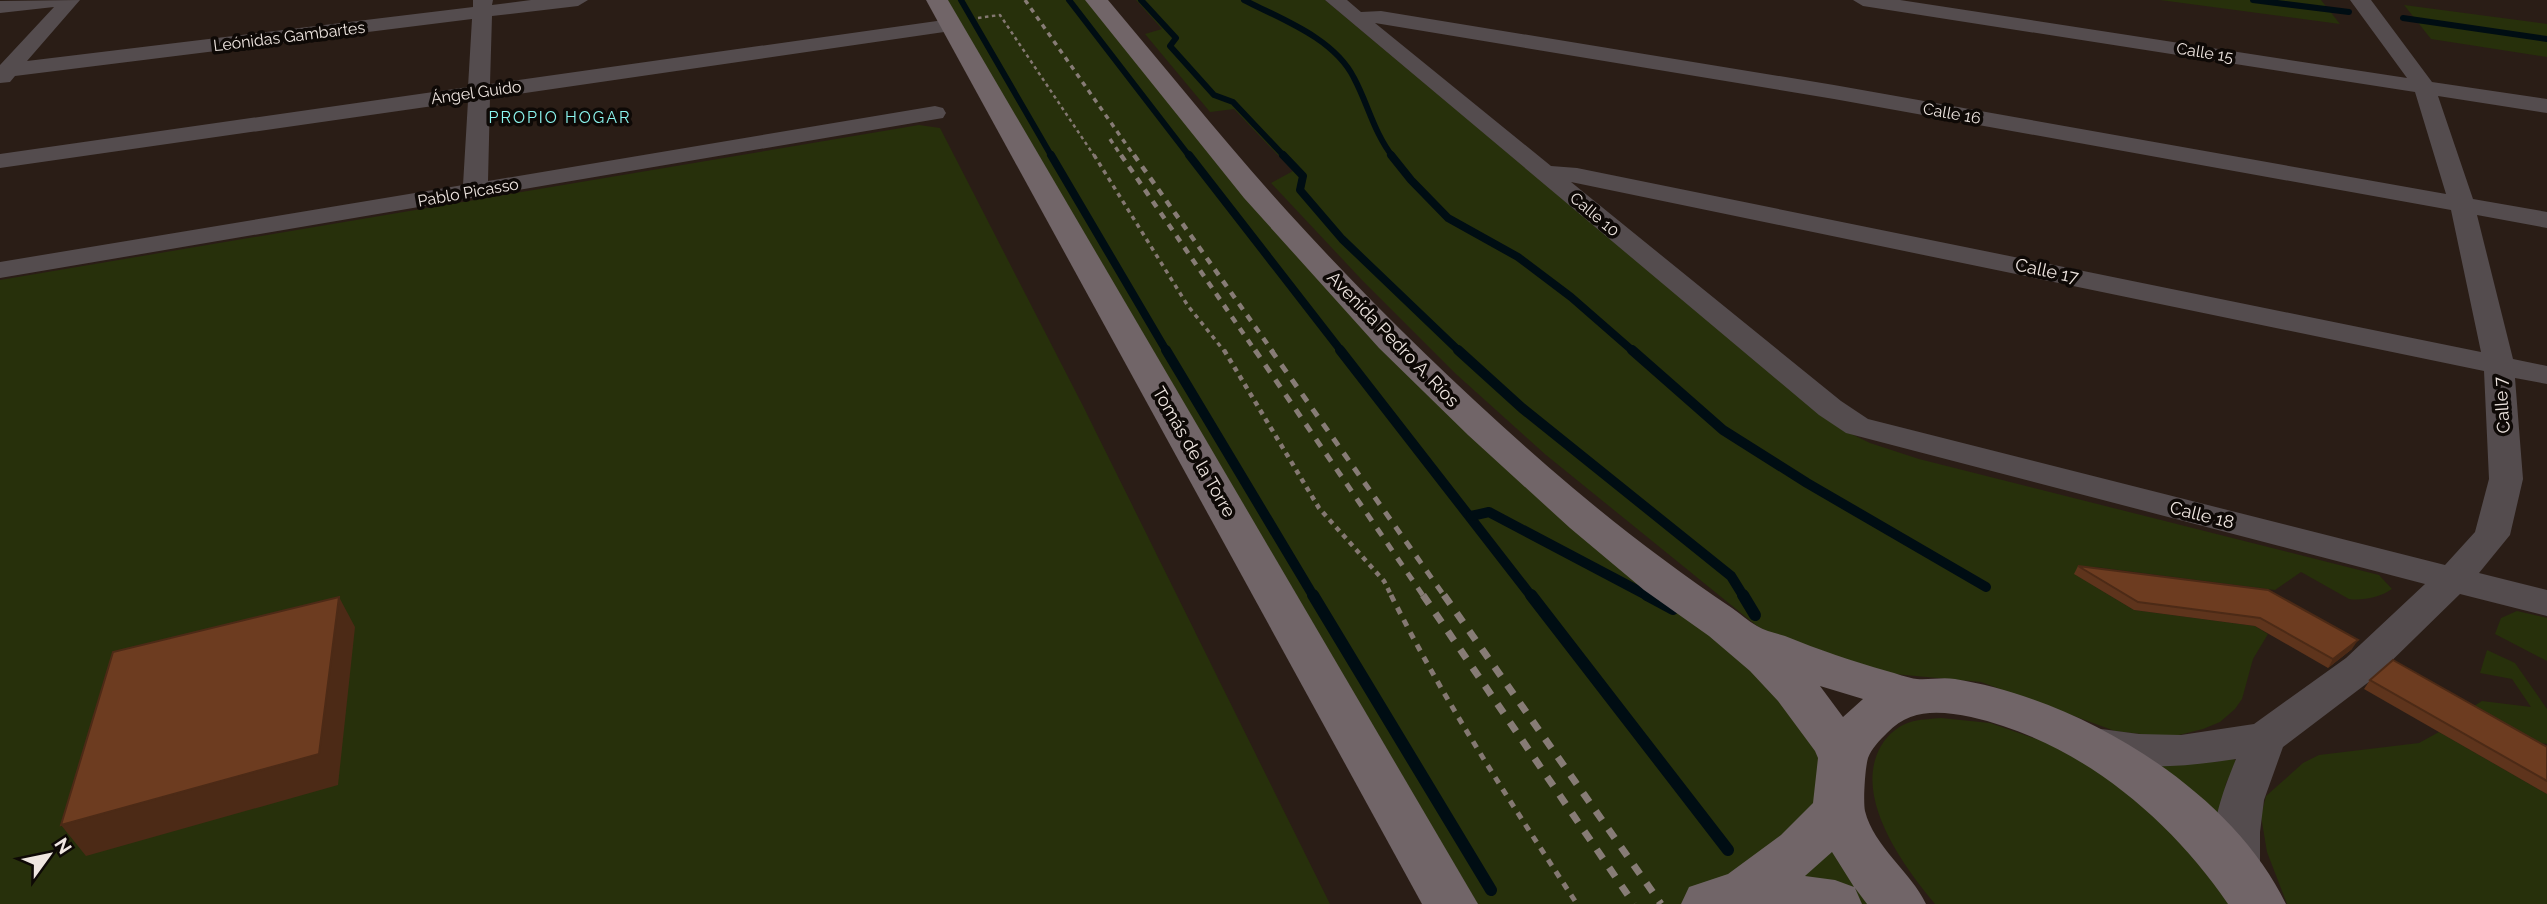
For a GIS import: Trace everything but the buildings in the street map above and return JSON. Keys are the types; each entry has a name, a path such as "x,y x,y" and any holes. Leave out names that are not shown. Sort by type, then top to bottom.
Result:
{"main road":[{"name":"Avenida Pedro A. Ríos","path":"1096,0 1278,219 1448,396 1597,529 1662,582 1735,632 1803,695 1820,717 1843,756"},
{"name":"Tomás de la Torre","path":"955,14 1451,904"},
{"name":"Avenida Pedro A. Ríos","path":"1735,632 1828,672 1913,695"},
{"path":"1899,904 1854,841 1839,810 1843,756 1870,718 1887,705 1913,695 1951,696 1998,706 2091,744 2174,804 2209,837 2248,887"},
{"path":"1727,897 1800,850 1839,810"},
{"path":"1727,897 1835,904"}],"street":[{"path":"0,7 61,0"},
{"path":"2,74 70,0"},
{"name":"Leónidas Gambartes","path":"2,74 483,6 578,0"},
{"name":"Calle 10","path":"1335,0 1830,408 1857,426"},
{"name":"Calle 15","path":"1863,0 2547,106"},
{"name":"Calle 7","path":"2091,744 2139,750 2181,751 2265,738 2360,668 2453,579 2492,535 2505,479 2499,365 2462,204 2424,86 2374,15 2360,0"},
{"path":"475,191 483,6"},
{"name":"Ángel Guido","path":"0,161 479,92 955,14"},
{"name":"Calle 16","path":"1356,18 1394,19 1820,90 2547,220"},
{"name":"Pablo Picasso","path":"0,270 936,113"},
{"name":"Calle 17","path":"1545,173 1577,175 2547,375"},
{"name":"Calle 18","path":"1857,426 2547,603"},
{"path":"2248,887 2237,832 2242,800 2265,738"}],"path":[{"path":"955,14 1000,15 1097,160 1188,306 1227,354 1319,508 1384,581 1419,651 1475,748 1577,904"}],"green space":[{"path":"937,0 1096,0 1372,320 1777,670 1899,904 1451,904"},
{"path":"1136,0 1325,0 1807,402 1841,429 1870,443 1919,459 2379,575 2392,589 2371,598 2349,599 2301,572 2275,590 2095,567 2090,572 2076,575 2134,610 2255,626 2268,634 2253,659 2242,699 2235,709 2220,722 2179,735 2115,731 1981,682 1894,674 1786,641 1757,626 1546,455 1456,374 1361,279 1271,183 1293,171 1234,109 1210,112 1145,34 1162,29"},
{"path":"2160,0 2321,0 2340,24"},
{"path":"2404,5 2547,24 2547,57 2431,39"},
{"path":"919,125 940,128 1083,406 1330,904 0,904 0,280"},
{"path":"2517,611 2547,618 2547,661 2495,634 2501,618"},
{"path":"2487,650 2515,663 2547,709 2547,744 2509,737 2465,712 2482,701 2531,707 2512,679 2480,673"},
{"path":"1941,718 1990,723 2045,742 2099,771 2175,833 2230,904 1935,904 1896,850 1877,808 1873,786 1874,766 1881,746 1891,734 1909,722"},
{"path":"2439,732 2547,794 2547,904 2287,904 2267,852 2261,816 2266,796 2303,763 2319,755 2419,743"},
{"path":"2232,758 2238,762 2226,783 2220,815 2146,761 2216,762"}],"waterway":[{"path":"961,0 1052,157"},
{"path":"1069,0 1190,157"},
{"path":"1141,0 1176,38 1170,46 1214,95 1233,102 1285,157"},
{"path":"1244,0 1290,22 1334,52 1354,78 1381,138 1393,157"},
{"path":"2253,0 2349,12"},
{"path":"2403,18 2547,39"},
{"path":"1051,155 1167,352"},
{"path":"1189,155 1342,352"},
{"path":"1283,155 1303,176 1300,190 1342,239 1460,352"},
{"path":"1391,155 1448,218 1518,257 1571,297 1634,352"},
{"path":"1166,350 1314,597"},
{"path":"1340,350 1532,597"},
{"path":"1458,350 1522,408 1731,576 1744,597"},
{"path":"1632,350 1723,430 1807,483 1986,587"},
{"path":"1471,516 1489,512 1650,597"},
{"path":"1313,595 1491,890"},
{"path":"1531,595 1728,850"},
{"path":"1647,595 1673,609"},
{"path":"1743,595 1755,615"}],"railway":[{"path":"1025,0 1135,157"},
{"path":"1110,139 1122,157"},
{"path":"1121,155 1256,352"},
{"path":"1134,155 1273,352"},
{"path":"1255,350 1424,597"},
{"path":"1271,350 1445,597"},
{"path":"1423,595 1634,904"},
{"path":"1444,595 1661,904"}],"district":[{"name":"PROPIO HOGAR","path":"560,117"}]}
